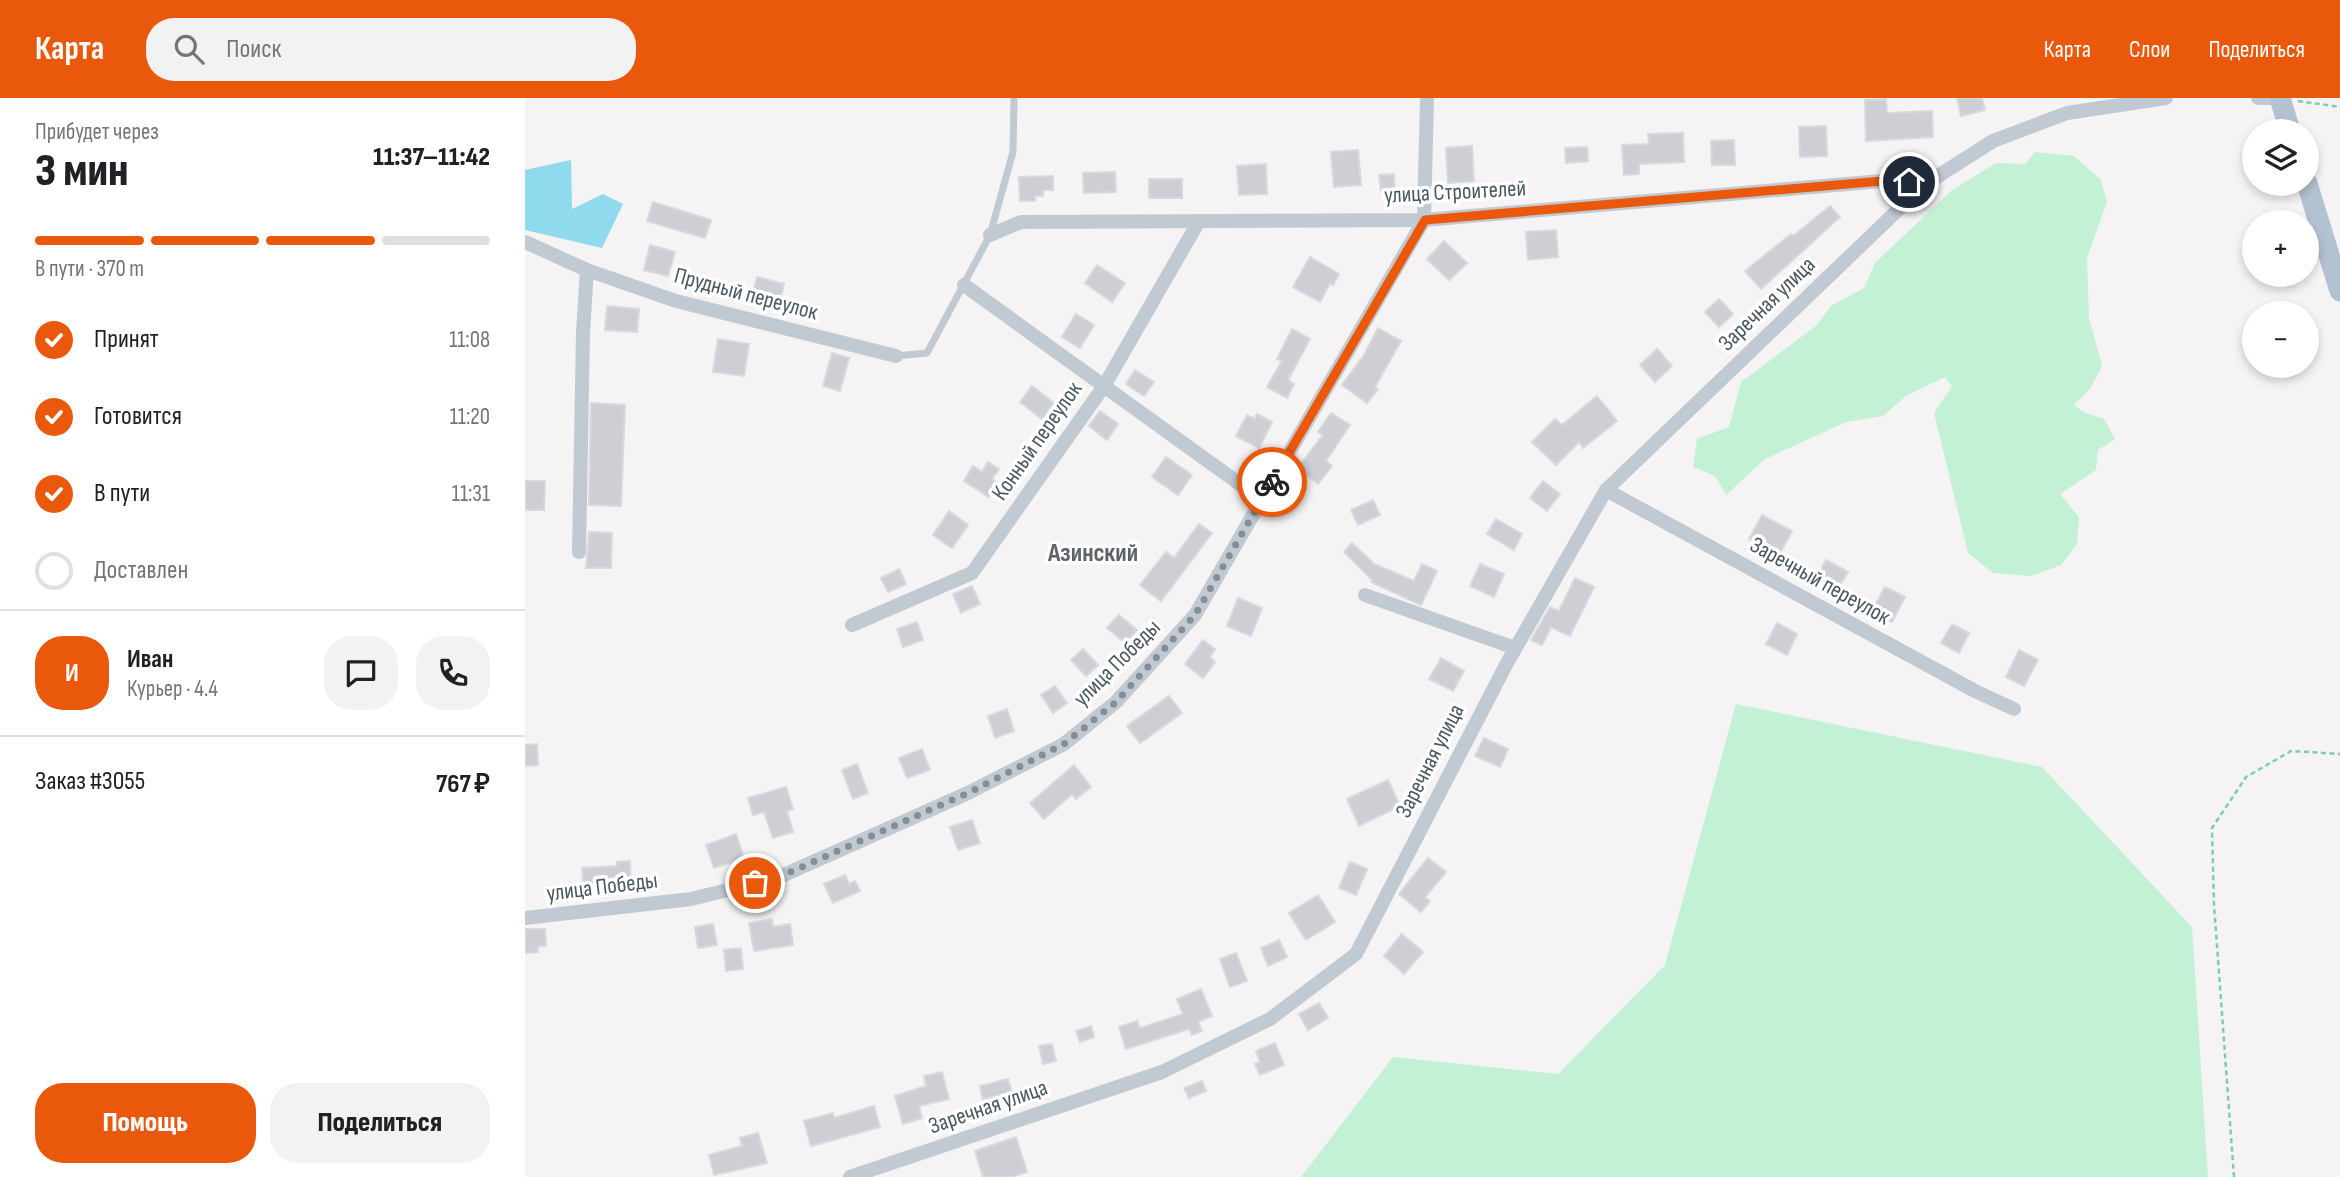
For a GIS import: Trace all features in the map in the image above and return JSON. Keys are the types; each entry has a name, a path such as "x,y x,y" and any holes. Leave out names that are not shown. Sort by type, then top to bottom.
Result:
{"main road":[{"path":"2280,98 2286,119"},
{"path":"2311,196 2340,291"}],"street":[{"name":"улица Победы","path":"525,918 691,899 777,878 968,793 1064,744 1116,702 1195,615 1425,220 1427,98"},
{"name":"Заречная улица","path":"850,1177 1162,1072 1270,1019 1356,954 1515,648 1606,490 1924,185 1993,141 2067,113 2165,98"},
{"path":"2258,98 2280,98"},
{"name":"улица Строителей","path":"989,235 1021,222 1425,220 1894,180 1924,185"},
{"name":"Конный переулок","path":"852,625 972,573 1104,386 1199,221"},
{"name":"Прудный переулок","path":"525,242 587,270 676,301 896,356"},
{"path":"579,552 583,332 587,270"},
{"path":"964,285 1262,500"},
{"name":"Заречный переулок","path":"1606,490 1975,691 2014,709"},
{"path":"1365,595 1515,648"}],"lane":[{"path":"896,356 927,353 989,235 1013,152 1014,98"}],"path":[{"path":"2280,98 2340,107"},
{"path":"2234,1177 2214,905 2212,828 2246,777 2280,757 2291,751 2340,754"}],"green space":[{"path":"2035,152 2074,156 2101,180 2107,202 2087,258 2089,318 2102,366 2090,389 2074,405 2084,412 2104,419 2115,439 2098,450 2096,470 2060,494 2079,517 2077,544 2061,565 2031,576 1993,573 1968,553 1934,413 1952,386 1945,377 1906,396 1883,416 1846,422 1765,459 1726,495 1715,476 1693,467 1697,439 1729,427 1741,382 1816,326 1831,306 1864,288 1875,263 1952,190 1996,163 2025,164"},
{"path":"1736,704 2042,767 2192,927 2208,1177 1301,1177 1393,1057 1558,1074 1665,965"}],"water":[{"path":"571,160 572,209 603,194 623,204 602,248 525,230 525,170"}],"building":[{"path":"1957,98 1982,98 1985,110 1961,116"},
{"path":"1886,99 1887,113 1932,111 1933,137 1866,141 1865,100"},
{"path":"1826,126 1827,156 1800,157 1799,127"},
{"path":"1683,133 1684,162 1639,164 1639,174 1624,175 1622,145 1649,144 1648,134"},
{"path":"1734,140 1735,165 1712,165 1711,141"},
{"path":"1472,146 1474,181 1448,183 1446,148"},
{"path":"1587,147 1588,161 1566,163 1565,148"},
{"path":"1358,150 1361,185 1334,187 1331,152"},
{"path":"1266,164 1267,194 1239,195 1237,166"},
{"path":"1115,172 1116,192 1084,193 1083,173"},
{"path":"1394,174 1395,191 1381,192 1379,175"},
{"path":"1053,176 1053,190 1043,190 1043,196 1035,196 1035,201 1020,201 1019,177"},
{"path":"1149,179 1182,179 1182,198 1149,198"},
{"path":"653,202 711,220 705,238 647,221"},
{"path":"1830,206 1840,217 1761,289 1745,271"},
{"path":"1556,230 1558,257 1528,260 1526,232"},
{"path":"1444,241 1467,263 1449,280 1427,259"},
{"path":"650,245 675,252 668,276 644,270"},
{"path":"1310,257 1339,274 1333,285 1330,283 1320,302 1293,287"},
{"path":"1097,265 1125,283 1112,302 1085,283"},
{"path":"757,277 784,284 779,305 752,298"},
{"path":"1719,299 1733,314 1719,327 1705,312"},
{"path":"607,306 639,309 637,332 605,330"},
{"path":"1076,314 1094,325 1080,348 1062,337"},
{"path":"1378,328 1401,341 1375,387 1378,389 1367,403 1342,385 1364,355"},
{"path":"1292,329 1310,339 1288,380 1294,384 1287,398 1267,387 1282,361 1277,359"},
{"path":"718,339 749,344 744,376 713,372"},
{"path":"1657,349 1672,366 1655,382 1640,365"},
{"path":"832,353 849,358 840,391 823,386"},
{"path":"1135,370 1154,382 1144,396 1126,384"},
{"path":"1032,386 1054,403 1042,419 1020,402"},
{"path":"1597,396 1617,421 1583,448 1579,442 1556,465 1532,442 1555,419 1562,425"},
{"path":"591,403 625,405 621,506 589,505"},
{"path":"1100,411 1118,424 1107,440 1089,426"},
{"path":"1331,413 1350,425 1326,461 1332,466 1318,484 1298,468 1323,435 1318,432"},
{"path":"1257,414 1272,422 1259,448 1236,436 1247,415 1255,419"},
{"path":"1166,457 1192,475 1178,495 1152,477"},
{"path":"988,462 999,469 992,479 998,483 989,497 964,481 973,466 982,472"},
{"path":"525,481 545,481 544,510 525,510"},
{"path":"1543,481 1560,494 1547,511 1530,498"},
{"path":"1373,500 1380,515 1358,525 1351,510"},
{"path":"949,511 968,525 952,548 933,535"},
{"path":"1762,515 1792,531 1779,555 1749,539"},
{"path":"1496,519 1522,534 1514,550 1487,534"},
{"path":"1199,524 1212,533 1161,601 1140,585 1166,552 1174,558"},
{"path":"589,532 612,533 611,568 586,568"},
{"path":"1352,543 1374,564 1414,581 1422,564 1437,571 1421,605 1371,582 1344,552"},
{"path":"1826,560 1848,572 1835,594 1814,582"},
{"path":"1480,564 1504,574 1494,597 1470,586"},
{"path":"899,569 906,584 888,592 881,578"},
{"path":"1575,578 1594,587 1570,636 1551,627 1542,645 1531,640 1550,607 1559,611"},
{"path":"972,586 980,604 961,613 953,594"},
{"path":"1885,587 1905,597 1892,622 1872,611"},
{"path":"1238,598 1262,608 1251,636 1227,626"},
{"path":"1119,615 1137,630 1125,643 1107,628"},
{"path":"917,622 923,640 903,647 897,629"},
{"path":"1777,623 1797,634 1787,655 1766,644"},
{"path":"1952,624 1969,633 1959,653 1941,643"},
{"path":"1203,640 1215,649 1210,657 1215,662 1203,678 1185,664"},
{"path":"1083,649 1098,665 1086,676 1071,660"},
{"path":"2019,650 2038,660 2024,686 2006,677"},
{"path":"1441,658 1464,671 1453,691 1429,679"},
{"path":"1055,686 1067,703 1053,713 1041,695"},
{"path":"1169,696 1182,713 1140,743 1127,726"},
{"path":"1007,709 1014,731 995,738 988,716"},
{"path":"1484,738 1508,749 1500,767 1475,756"},
{"path":"537,744 538,765 525,766 525,745"},
{"path":"922,749 930,770 907,778 899,758"},
{"path":"857,764 868,793 853,799 842,770"},
{"path":"1074,765 1091,787 1076,799 1072,794 1044,819 1030,803"},
{"path":"1388,780 1400,806 1359,826 1347,799"},
{"path":"786,787 793,809 787,811 793,832 773,838 764,812 753,815 748,798"},
{"path":"972,820 980,843 958,850 950,827"},
{"path":"736,834 744,858 714,868 706,845"},
{"path":"1428,858 1446,872 1425,897 1430,901 1421,912 1399,894"},
{"path":"630,861 631,885 584,889 582,868 617,866 617,862"},
{"path":"1350,862 1367,869 1356,895 1339,888"},
{"path":"845,875 849,884 855,881 860,891 833,903 824,884"},
{"path":"1318,895 1335,922 1306,940 1289,913"},
{"path":"772,919 773,927 790,924 793,945 754,951 749,923"},
{"path":"713,924 717,945 698,948 695,927"},
{"path":"525,929 545,929 546,946 538,946 538,952 525,953"},
{"path":"1402,934 1423,952 1404,974 1384,956"},
{"path":"1279,940 1287,957 1268,966 1261,948"},
{"path":"741,948 743,969 726,971 724,950"},
{"path":"1236,953 1247,981 1230,987 1220,959"},
{"path":"1201,989 1212,1016 1198,1022 1202,1031 1192,1035 1189,1029 1126,1049 1119,1027 1137,1021 1140,1028 1183,1014 1177,999"},
{"path":"1319,1003 1328,1018 1308,1030 1299,1014"},
{"path":"1091,1026 1094,1037 1080,1042 1076,1031"},
{"path":"1275,1043 1284,1065 1260,1075 1255,1064 1260,1062 1256,1051"},
{"path":"1052,1044 1056,1061 1043,1064 1039,1046"},
{"path":"942,1072 949,1099 919,1106 922,1118 903,1124 895,1096 926,1086 924,1076"},
{"path":"1008,1079 1012,1092 983,1099 980,1086"},
{"path":"1202,1081 1206,1091 1189,1098 1184,1088"},
{"path":"874,1106 880,1127 811,1146 804,1121 833,1113 834,1118"},
{"path":"758,1133 767,1163 714,1175 709,1155 742,1146 740,1138"},
{"path":"1016,1137 1027,1172 1011,1177 983,1177 975,1151"}],"way so far":[{"path":"755,883 777,878 968,793 1064,744 1116,702 1195,615 1272,482"}],"district":[{"name":"Азинский","path":"1093,553"}],"route":[{"path":"1272,482 1425,220 1894,180 1909,182"}]}
